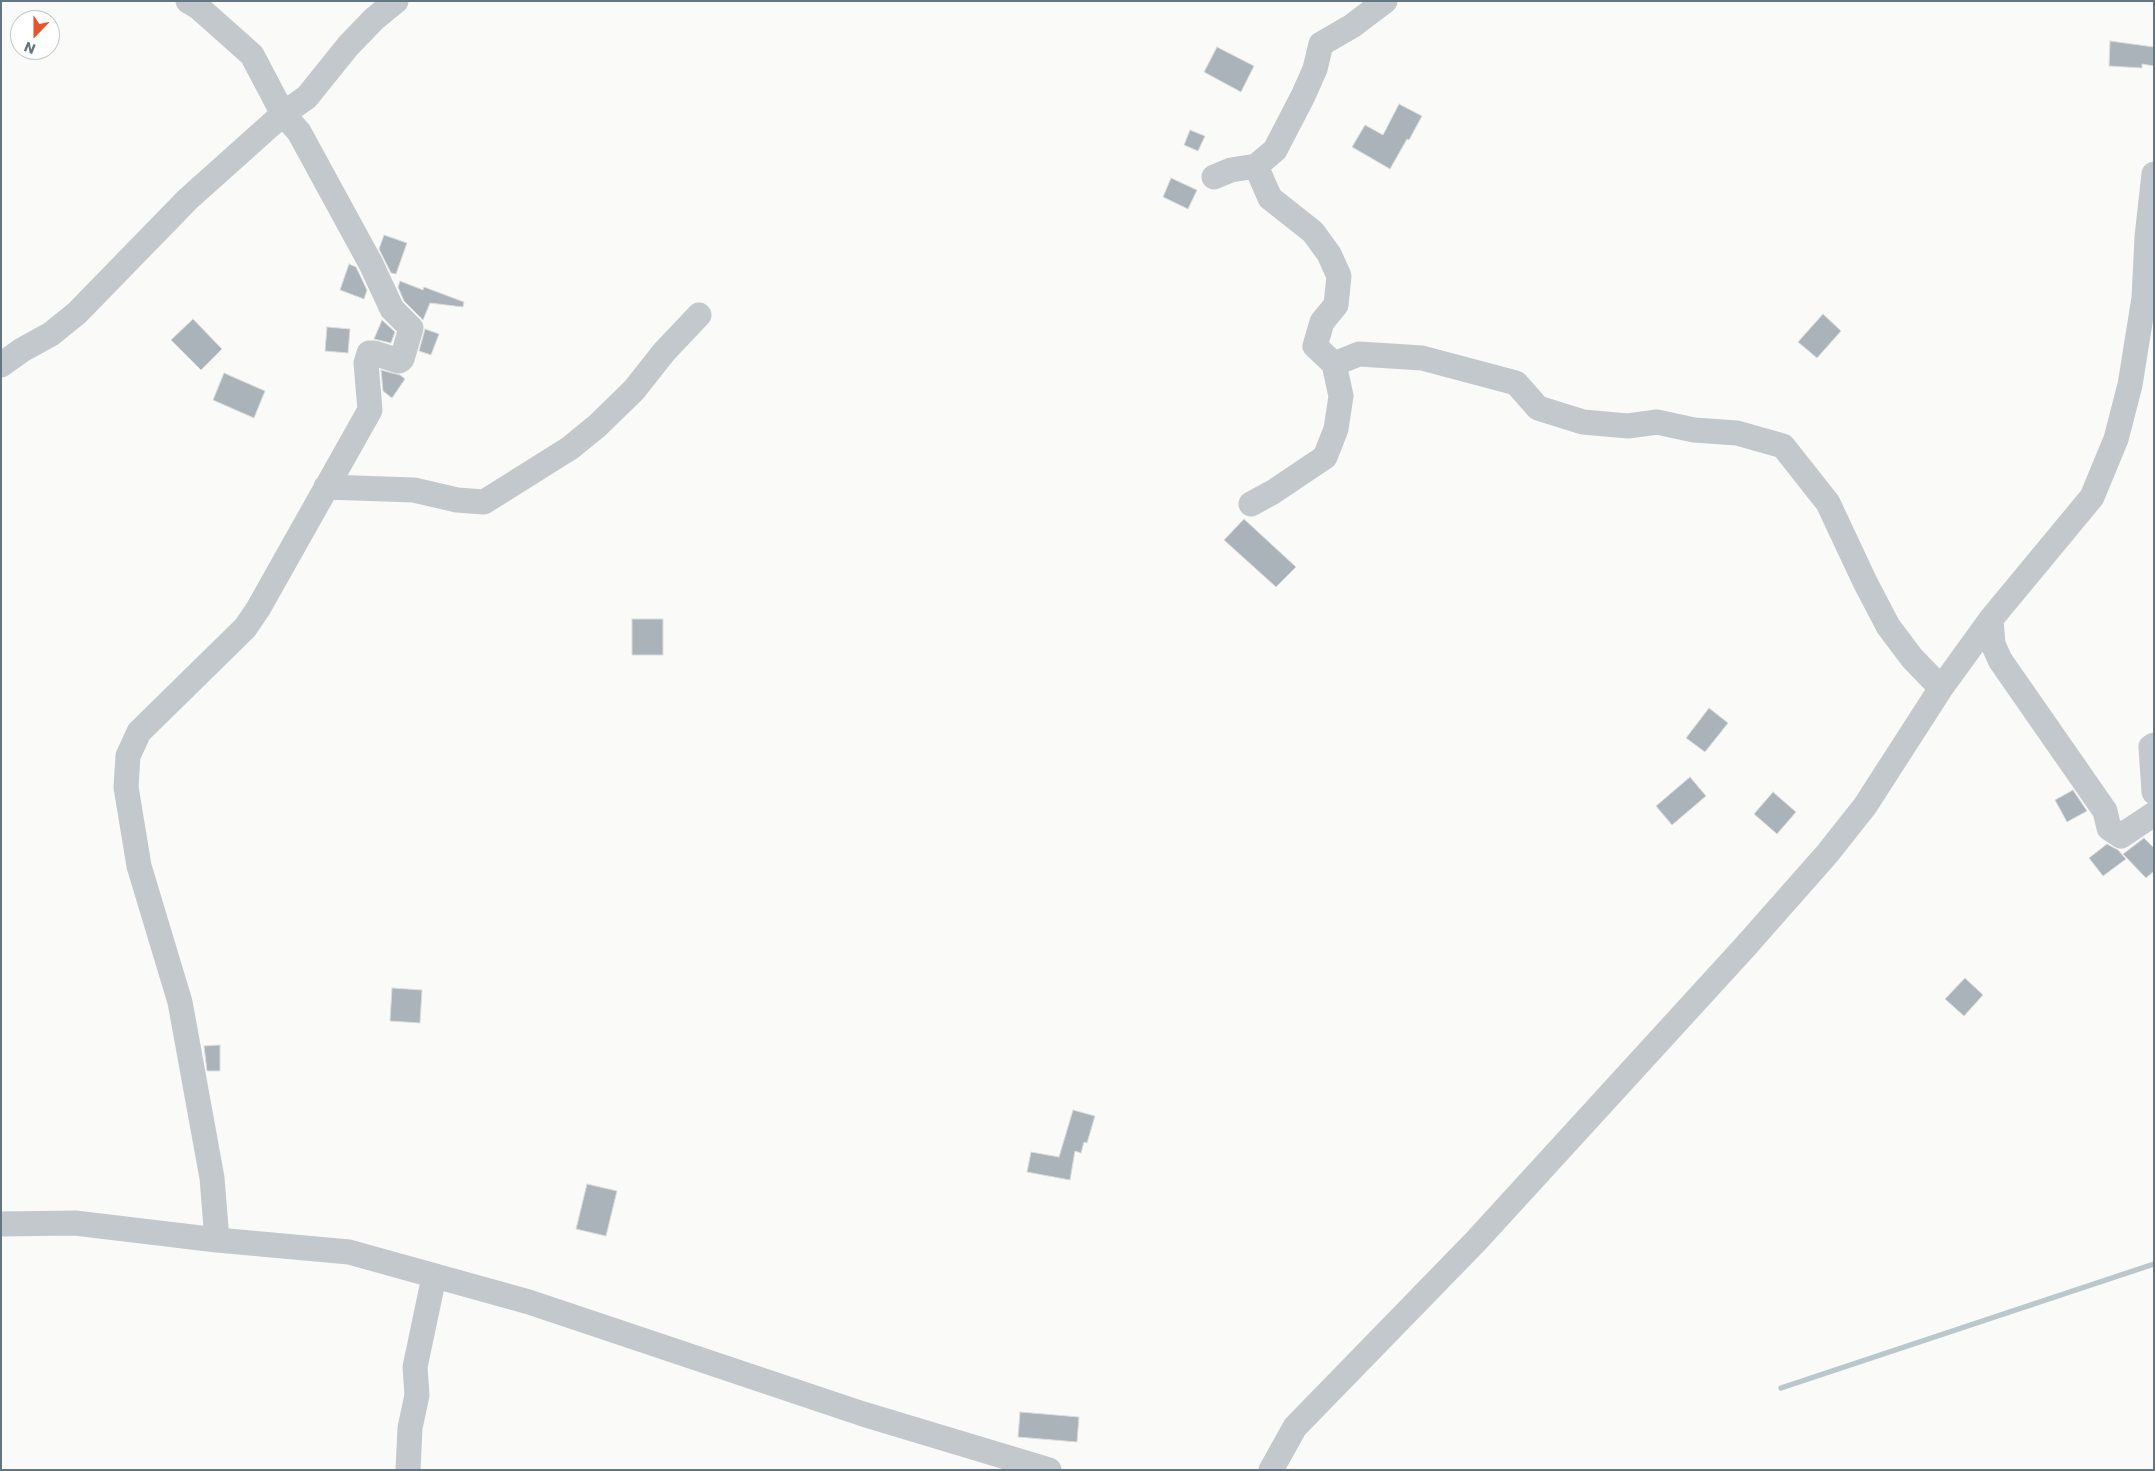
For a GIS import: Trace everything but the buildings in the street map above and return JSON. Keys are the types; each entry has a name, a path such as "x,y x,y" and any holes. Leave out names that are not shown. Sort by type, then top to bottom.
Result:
{"street":[{"path":"188,1 198,7 252,55 283,114 299,132 371,264 392,309 411,328 402,359 399,361 374,353 368,354 366,363 370,410 245,628 139,732 128,756 126,787 138,866 180,1002 212,1178 217,1240"},
{"path":"1,365 22,350 51,334 77,313 188,199 283,114 307,97 348,46 374,19 396,1"},
{"path":"1214,177 1231,170 1256,166 1276,150 1295,115 1315,70 1321,44 1352,26 1385,1"},
{"path":"1251,504 1273,492 1325,457 1336,429 1342,396 1334,364 1315,346 1322,322 1336,304 1339,276 1329,254 1313,232 1270,198 1256,166"},
{"path":"1271,1470 1295,1428 1476,1241 1744,948 1827,854 1865,806 1941,688 1991,619 2092,497 2116,439 2130,386 2144,298 2147,237 2154,174"},
{"path":"326,487 414,490 457,500 484,502 570,448 597,426 634,390 664,352 699,314"},
{"path":"1334,364 1359,354 1422,358 1482,376 1516,383 1538,408 1583,422 1628,426 1657,422 1694,430 1737,433 1783,446 1828,503 1888,626 1912,658 1941,688"},
{"path":"1991,619 1993,644 2000,660 2105,811 2109,828 2121,836 2154,814"},
{"path":"2154,745 2151,746 2154,792"},
{"path":"1,1224 75,1223 217,1240 349,1252 529,1302 863,1414 1049,1470"},
{"path":"408,1470 410,1428 417,1394 415,1367 434,1277"}],"waterway":[{"path":"1781,1388 2154,1264"}]}
